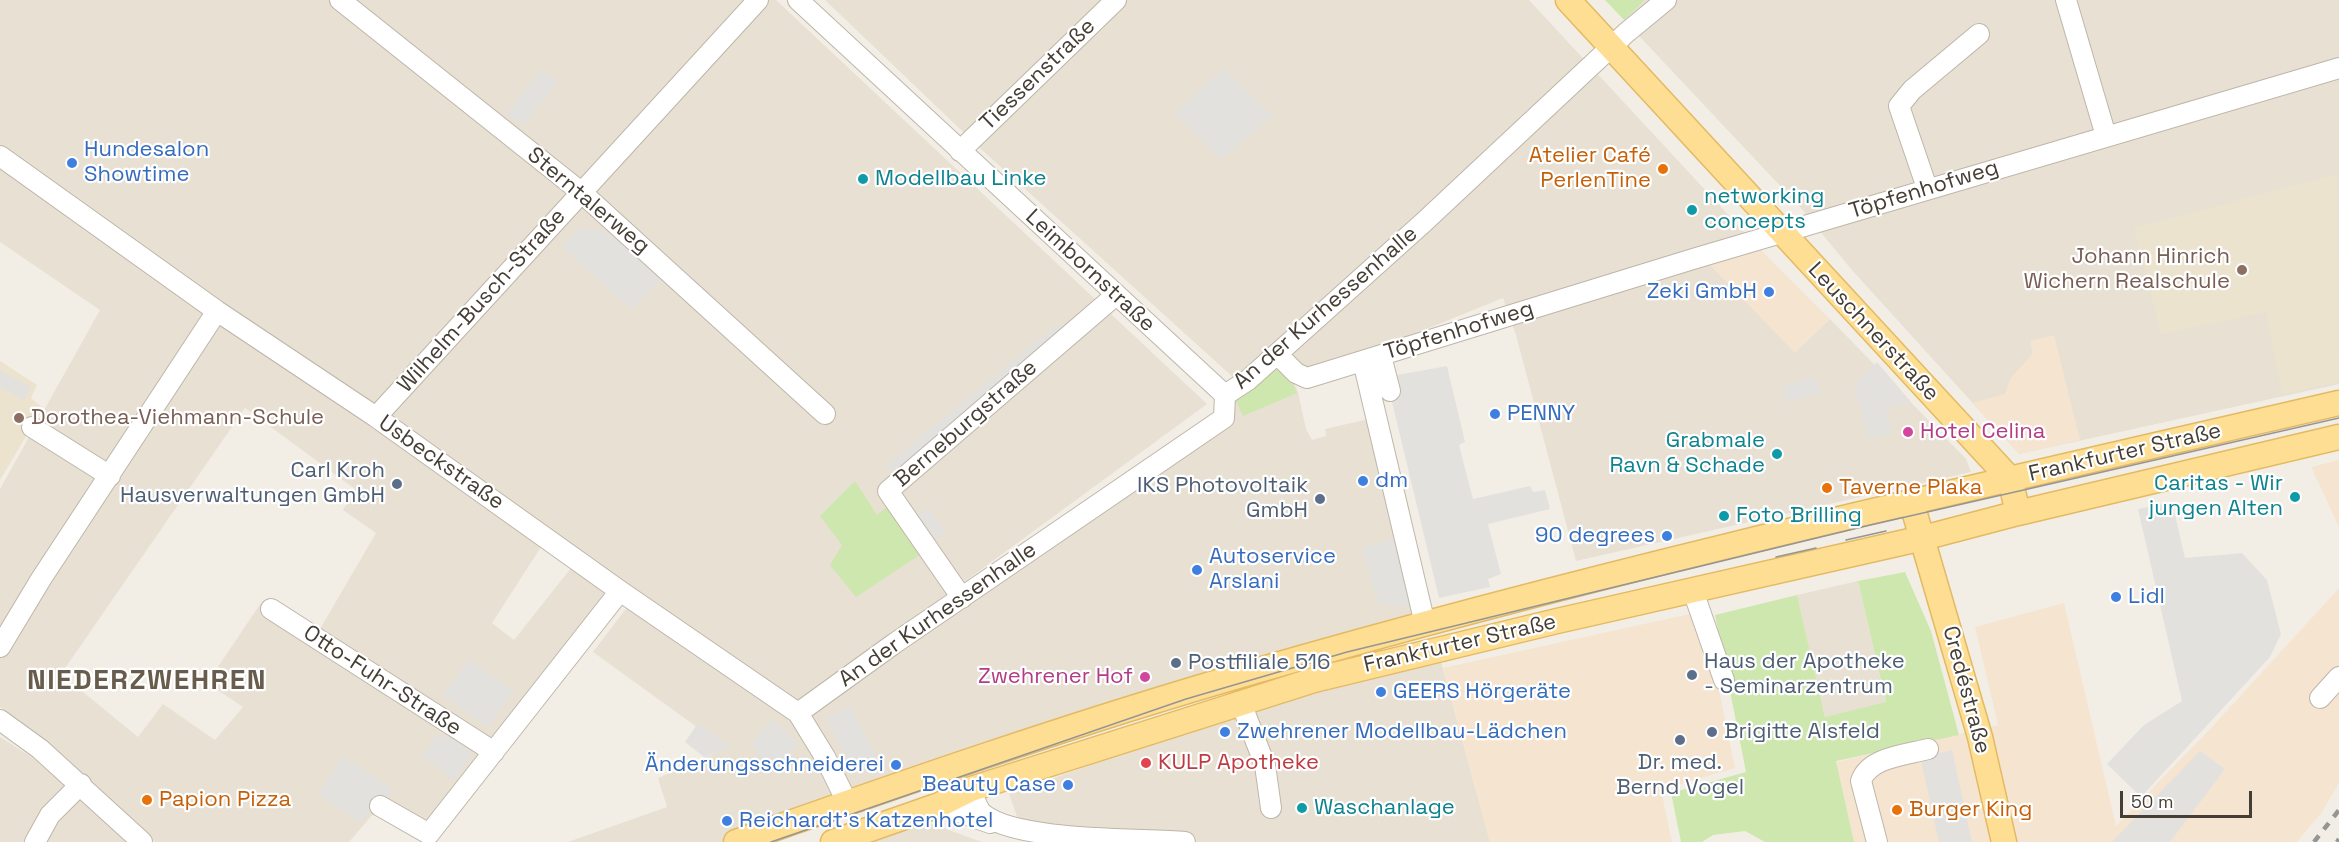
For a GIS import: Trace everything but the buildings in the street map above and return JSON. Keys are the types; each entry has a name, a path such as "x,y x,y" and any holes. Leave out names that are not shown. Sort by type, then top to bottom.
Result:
{"main road":[{"name":"Leuschnerstraße","path":"1568,0 2010,479 2018,513"},
{"name":"Frankfurter Straße","path":"736,842 847,802 1249,672 1723,546 1912,504 2339,403"},
{"name":"Frankfurter Straße","path":"833,842 939,805 970,789 1335,675 1923,538 2018,513 2339,437"},
{"path":"1912,504 1923,538"},
{"name":"Credéstraße","path":"1923,538 1980,737 2004,842"},
{"path":"962,765 970,789"},
{"path":"847,802 862,831"}],"street":[{"name":"Sterntalerweg","path":"340,0 581,192 825,414"},
{"name":"Wilhelm-Busch-Straße","path":"376,417 758,0"},
{"name":"Leimbornstraße","path":"798,0 1226,394"},
{"name":"Tiessenstraße","path":"960,151 1116,0"},
{"name":"An der Kurhessenhalle","path":"798,713 1224,418 1226,394 1239,388 1277,354 1424,222 1611,47 1666,0"},
{"path":"2066,0 2106,136"},
{"path":"1928,188 1899,106 1912,90 1979,34"},
{"name":"Töpfenhofweg","path":"1277,354 1296,374 1307,378 1928,188 2339,68"},
{"name":"Usbeckstraße","path":"0,156 217,311 376,417 620,591 798,713 825,757 847,802"},
{"name":"Berneburgstraße","path":"962,598 888,491 1116,295"},
{"path":"0,647 41,579 217,311"},
{"path":"1372,358 1390,391"},
{"path":"1372,358 1425,624"},
{"path":"32,427 110,476"},
{"path":"380,806 429,834 620,591"},
{"path":"1693,591 1724,680"},
{"name":"Otto-Fuhr-Straße","path":"271,609 494,752"},
{"path":"2320,698 2339,677"},
{"path":"1240,703 1265,765 1271,808"},
{"path":"0,720 40,748 142,842"},
{"path":"1877,842 1861,781 1864,771 1872,765 1928,749"},
{"path":"35,842 50,815 81,784"},
{"path":"970,789 981,813 1005,828"},
{"path":"939,805 1005,828 1106,840 1185,842"}],"shaded area":[{"path":"0,0 776,0 1207,404 814,692 1224,418 1235,379 982,150 825,0 1529,0 1759,248 1710,264 1795,352 1830,319 1966,459 1971,472 1576,561 1516,335 1503,298 1387,345 1296,373 1294,383 1306,429 1312,440 1326,436 1325,429 1378,417 1425,624 730,842 568,842 667,807 658,778 726,748 593,652 631,602 405,451 541,547 492,623 514,640 571,568 610,596 491,744 317,634 376,533 343,510 355,489 245,408 61,674 138,737 163,704 215,740 243,707 207,683 261,603 494,752 429,834 380,806 349,842 155,842 35,732 0,707 0,489 100,310 0,242"},
{"path":"1645,0 2339,0 2339,384 2019,454 1851,269 1800,207 1624,20"},
{"path":"1223,68 1273,116 1221,159 1175,114"},
{"path":"541,70 559,81 523,126 506,114"},
{"name":"Johann Hinrich Wichern Realschule","path":"2337,174 2339,382 2282,394 2266,312 2161,334 2134,228"},
{"path":"579,227 608,232 662,278 631,309 562,247"},
{"name":"Zeki GmbH","path":"1759,248 1830,319 1795,353 1710,265"},
{"path":"1056,325 1071,329 897,472 884,467"},
{"path":"2054,335 2080,440 2019,454 1972,403 2005,394 2010,379 2033,353 2030,341"},
{"name":"Dorothea-Viehmann-Schule","path":"0,361 37,385 31,398 43,408 0,480"},
{"name":"Hotel Celina","path":"1877,362 1911,402 1886,409 1892,433 1869,438 1854,385"},
{"path":"1447,366 1465,442 1459,445 1473,499 1530,486 1533,492 1545,490 1550,509 1488,524 1501,574 1488,579 1490,587 1439,598 1386,377"},
{"path":"0,370 31,387 24,400 0,387"},
{"path":"1816,377 1821,393 1787,402 1783,386"},
{"path":"2339,460 2339,527 2311,467"},
{"name":"Lidl","path":"2172,502 2185,558 2242,553 2267,580 2281,634 2270,657 2141,797 2107,764 2144,725 2182,701 2138,509"},
{"path":"928,508 946,531 934,540 916,517"},
{"path":"1397,538 1417,608 1378,604 1362,548"},
{"path":"1858,581 1886,703 1825,717 1797,595"},
{"path":"2339,588 2339,783 2322,812 2297,842 1854,842 1836,762 1998,725 1975,627 2064,603 2116,826 2211,728"},
{"path":"1703,611 1735,768 1661,790 1672,842 1490,842 1443,668"},
{"path":"1440,658 1490,842 1185,842 1020,825 1009,794 1175,735 1324,688"},
{"path":"469,659 513,691 487,727 443,695"},
{"path":"850,706 878,759 854,771 826,718"},
{"path":"773,719 798,744 785,756 764,765 752,742"},
{"path":"698,723 731,747 704,757 685,742"},
{"path":"438,733 445,739 448,735 473,753 454,780 422,756"},
{"path":"0,737 33,758 128,842 0,842"},
{"path":"1952,750 1972,842 1939,842 1920,757"},
{"path":"2200,751 2225,769 2170,842 2112,842"},
{"path":"343,756 393,790 360,822 318,794"},
{"path":"921,820 982,842 858,842"}],"green space":[{"path":"1605,0 1645,0 1624,20"},
{"path":"1275,368 1289,375 1297,393 1243,416 1235,399"},
{"path":"855,481 877,515 889,505 924,552 856,597 830,565 842,545 820,516"},
{"path":"1905,572 1931,631 1959,735 1836,761 1854,842 1765,842 1745,831 1713,835 1702,842 1681,842 1671,793 1746,772 1715,615 1797,595 1825,717 1886,702 1858,581"}],"tram line":[{"path":"771,842 1186,699 1347,652 1866,526 2339,418"},
{"path":"1846,540 1886,531"},
{"path":"1776,557 1816,548"}],"railway":[{"path":"2314,842 2339,810"}],"place":[{"name":"Hundesalon Showtime","path":"72,163"},
{"name":"Atelier Café PerlenTine","path":"1663,169"},
{"name":"Modellbau Linke","path":"863,179"},
{"name":"networking concepts","path":"1692,210"},
{"name":"Johann Hinrich Wichern Realschule","path":"2242,270"},
{"name":"Zeki GmbH","path":"1769,292"},
{"name":"PENNY","path":"1495,414"},
{"name":"Dorothea-Viehmann-Schule","path":"19,418"},
{"name":"Hotel Celina","path":"1908,432"},
{"name":"Grabmale Ravn & Schade","path":"1777,454"},
{"name":"dm","path":"1363,481"},
{"name":"Carl Kroh Hausverwaltungen GmbH","path":"397,484"},
{"name":"Taverne Plaka","path":"1827,488"},
{"name":"Caritas - Wir jungen Alten","path":"2295,497"},
{"name":"IKS Photovoltaik GmbH","path":"1320,499"},
{"name":"Foto Brilling","path":"1724,516"},
{"name":"90 degrees","path":"1667,536"},
{"name":"Autoservice Arslani","path":"1197,570"},
{"name":"Lidl","path":"2116,597"},
{"name":"Postfiliale 516","path":"1176,663"},
{"name":"Haus der Apotheke - Seminarzentrum","path":"1692,675"},
{"name":"Zwehrener Hof","path":"1145,677"},
{"name":"GEERS Hörgeräte","path":"1381,692"},
{"name":"Zwehrener Modellbau-Lädchen","path":"1225,732"},
{"name":"Brigitte Alsfeld","path":"1712,732"},
{"name":"Dr. med. Bernd Vogel","path":"1680,740"},
{"name":"KULP Apotheke","path":"1146,763"},
{"name":"Änderungsschneiderei","path":"896,765"},
{"name":"Beauty Case","path":"1068,785"},
{"name":"Papion Pizza","path":"147,800"},
{"name":"Waschanlage","path":"1302,808"},
{"name":"Burger King","path":"1897,810"},
{"name":"Reichardt's Katzenhotel","path":"727,821"}],"district":[{"name":"NIEDERZWEHREN","path":"147,681"}]}
